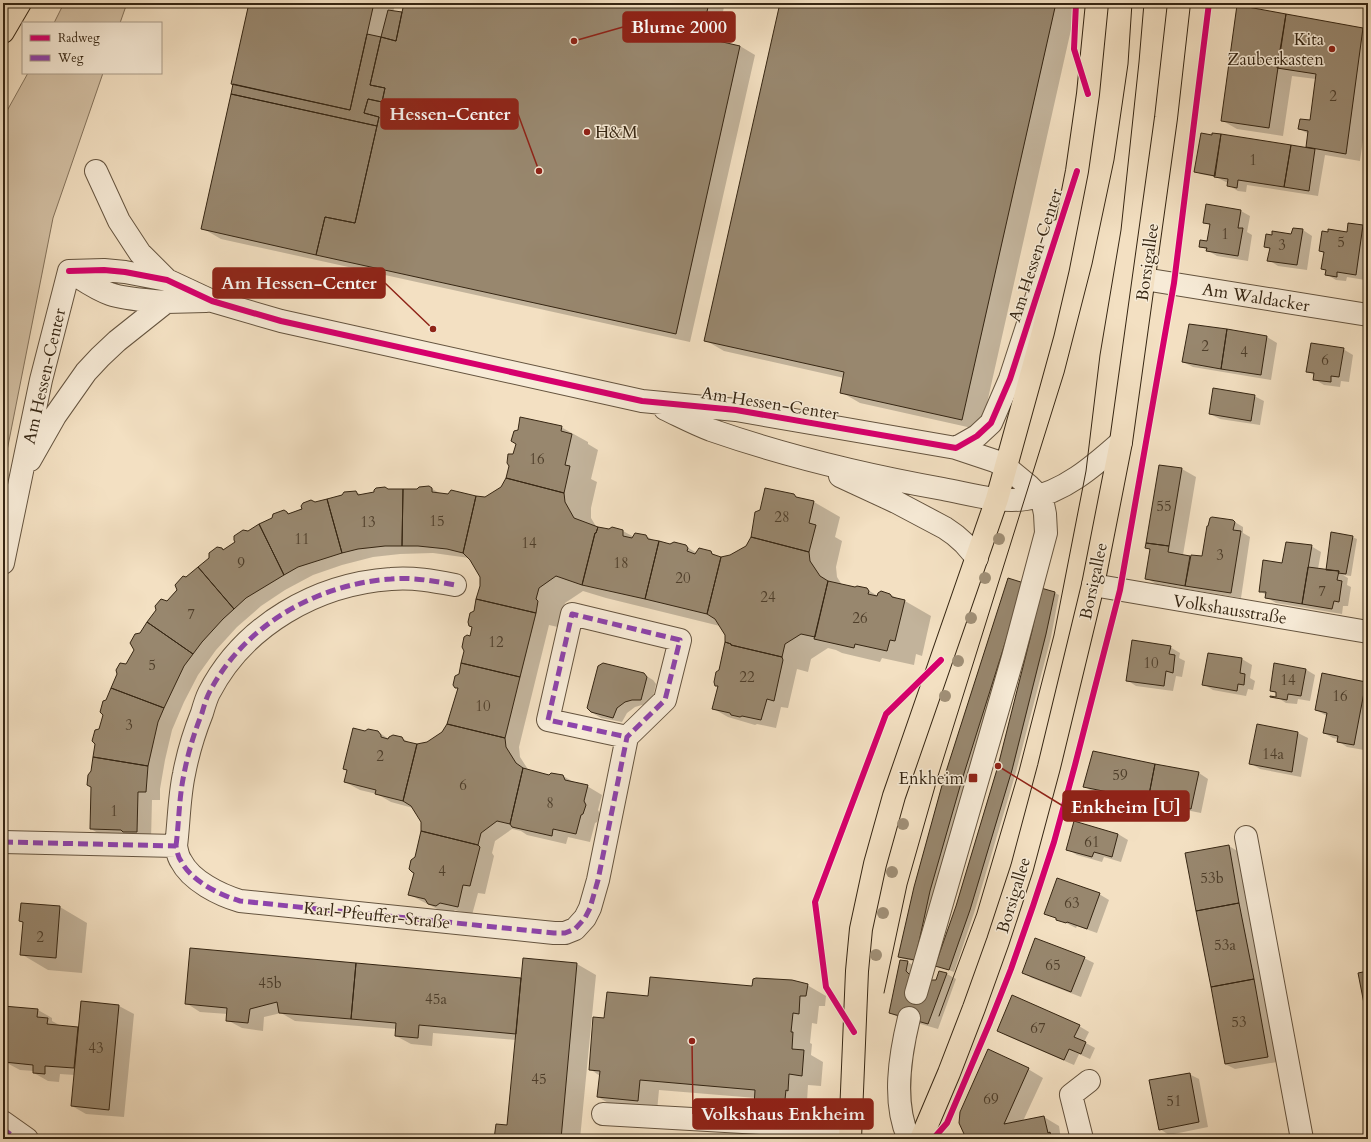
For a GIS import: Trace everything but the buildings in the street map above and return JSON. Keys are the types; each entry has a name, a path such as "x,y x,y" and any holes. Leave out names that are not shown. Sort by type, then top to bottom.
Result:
{"main road":[{"path":"3,32 20,3"},
{"path":"850,1133 857,971 861,929 872,879 894,796 997,499 1043,332 1058,268 1077,171 1088,94 1097,3"},
{"name":"Borsigallee","path":"921,1139 949,1073 974,1008 998,942 1022,868 1050,767 1093,585 1121,442 1166,118 1179,3"}],"street":[{"name":"Am Hessen-Center","path":"69,271 104,270 125,272 167,280 212,301 281,321 649,402 736,410 956,448 978,436 991,423 1010,380 1077,171"},
{"path":"96,172 120,220 140,253 167,280"},
{"name":"Am Hessen-Center","path":"69,271 108,294 118,297 166,302 212,301"},
{"name":"Am Hessen-Center","path":"3,564 41,380 69,271"},
{"name":"Am Waldacker","path":"1144,279 1368,315"},
{"name":"Am Hessen-Center","path":"19,481 55,416 86,372 117,341 166,302"},
{"name":"Am Hessen-Center","path":"649,402 710,429 797,457 918,485 997,499 1025,499 1048,493 1086,471 1121,442"},
{"path":"916,993 1014,657 1046,534 1043,504 1039,496 1029,486 1006,467 985,457 956,448"},
{"name":"Am Hessen-Center","path":"797,457 896,502 945,528 964,543 977,558"},
{"path":"3,842 176,846 184,775 194,733 209,693 230,660 254,634 282,614 327,592 347,585 392,579 421,579 454,585"},
{"name":"Volkshausstraße","path":"1093,585 1368,632"},
{"path":"572,614 680,640 665,700 627,737 548,720 572,614"},
{"name":"Karl-Pfeuffer-Straße","path":"176,846 180,861 192,875 216,892 240,901 554,934 565,933 580,925 590,908 598,880 627,737"},
{"path":"1246,838 1302,1139"},
{"path":"908,1018 901,1059 900,1090 902,1118 909,1139"},
{"path":"1082,1139 1071,1095 1089,1081"},
{"path":"603,1114 850,1133"},
{"path":"3,1122 26,1139"}],"shaded area":[{"path":"64,3 127,3 120,22 54,22"},
{"path":"27,74 103,74 53,218 3,471 3,118"}],"tram line":[{"path":"884,993 907,885 938,776 1064,373 1092,264 1114,160 1128,64 1132,3"},
{"path":"939,1016 977,913 1019,771 1054,635 1086,471 1100,355 1121,230 1144,3"}],"marked path":[{"path":"176,846 182,783 187,758 206,700 224,669 242,647 262,628 285,612 310,599 336,589 391,579 423,580 455,585"},
{"path":"3,842 176,846 180,859 192,875 215,891 240,901 565,933 575,929 585,918 590,908 598,880 627,737 665,700 680,640 572,614 548,720 627,737"},
{"path":"4,1139 11,1129"}],"cycle path":[{"path":"1076,3 1074,49 1088,94"},
{"path":"933,1139 947,1123 990,1022 1011,969 1033,906 1054,842 1120,590 1174,283 1209,3"},
{"path":"69,271 104,270 125,272 167,280 212,301 281,321 642,401 736,410 956,448 977,436 991,423 1010,379 1077,171"},
{"path":"854,1032 826,987 815,902 886,714 941,660"}],"place":[{"name":"Blume 2000","path":"574,41"},
{"name":"Kita Zauberkasten","path":"1332,49"},
{"name":"H&M","path":"587,132"},
{"name":"Hessen-Center","path":"539,171"},
{"name":"Am Hessen-Center","path":"433,329"},
{"name":"Enkheim [U]","path":"998,766"},
{"name":"Enkheim","path":"973,778"},
{"name":"Volkshaus Enkheim","path":"692,1041"}]}
